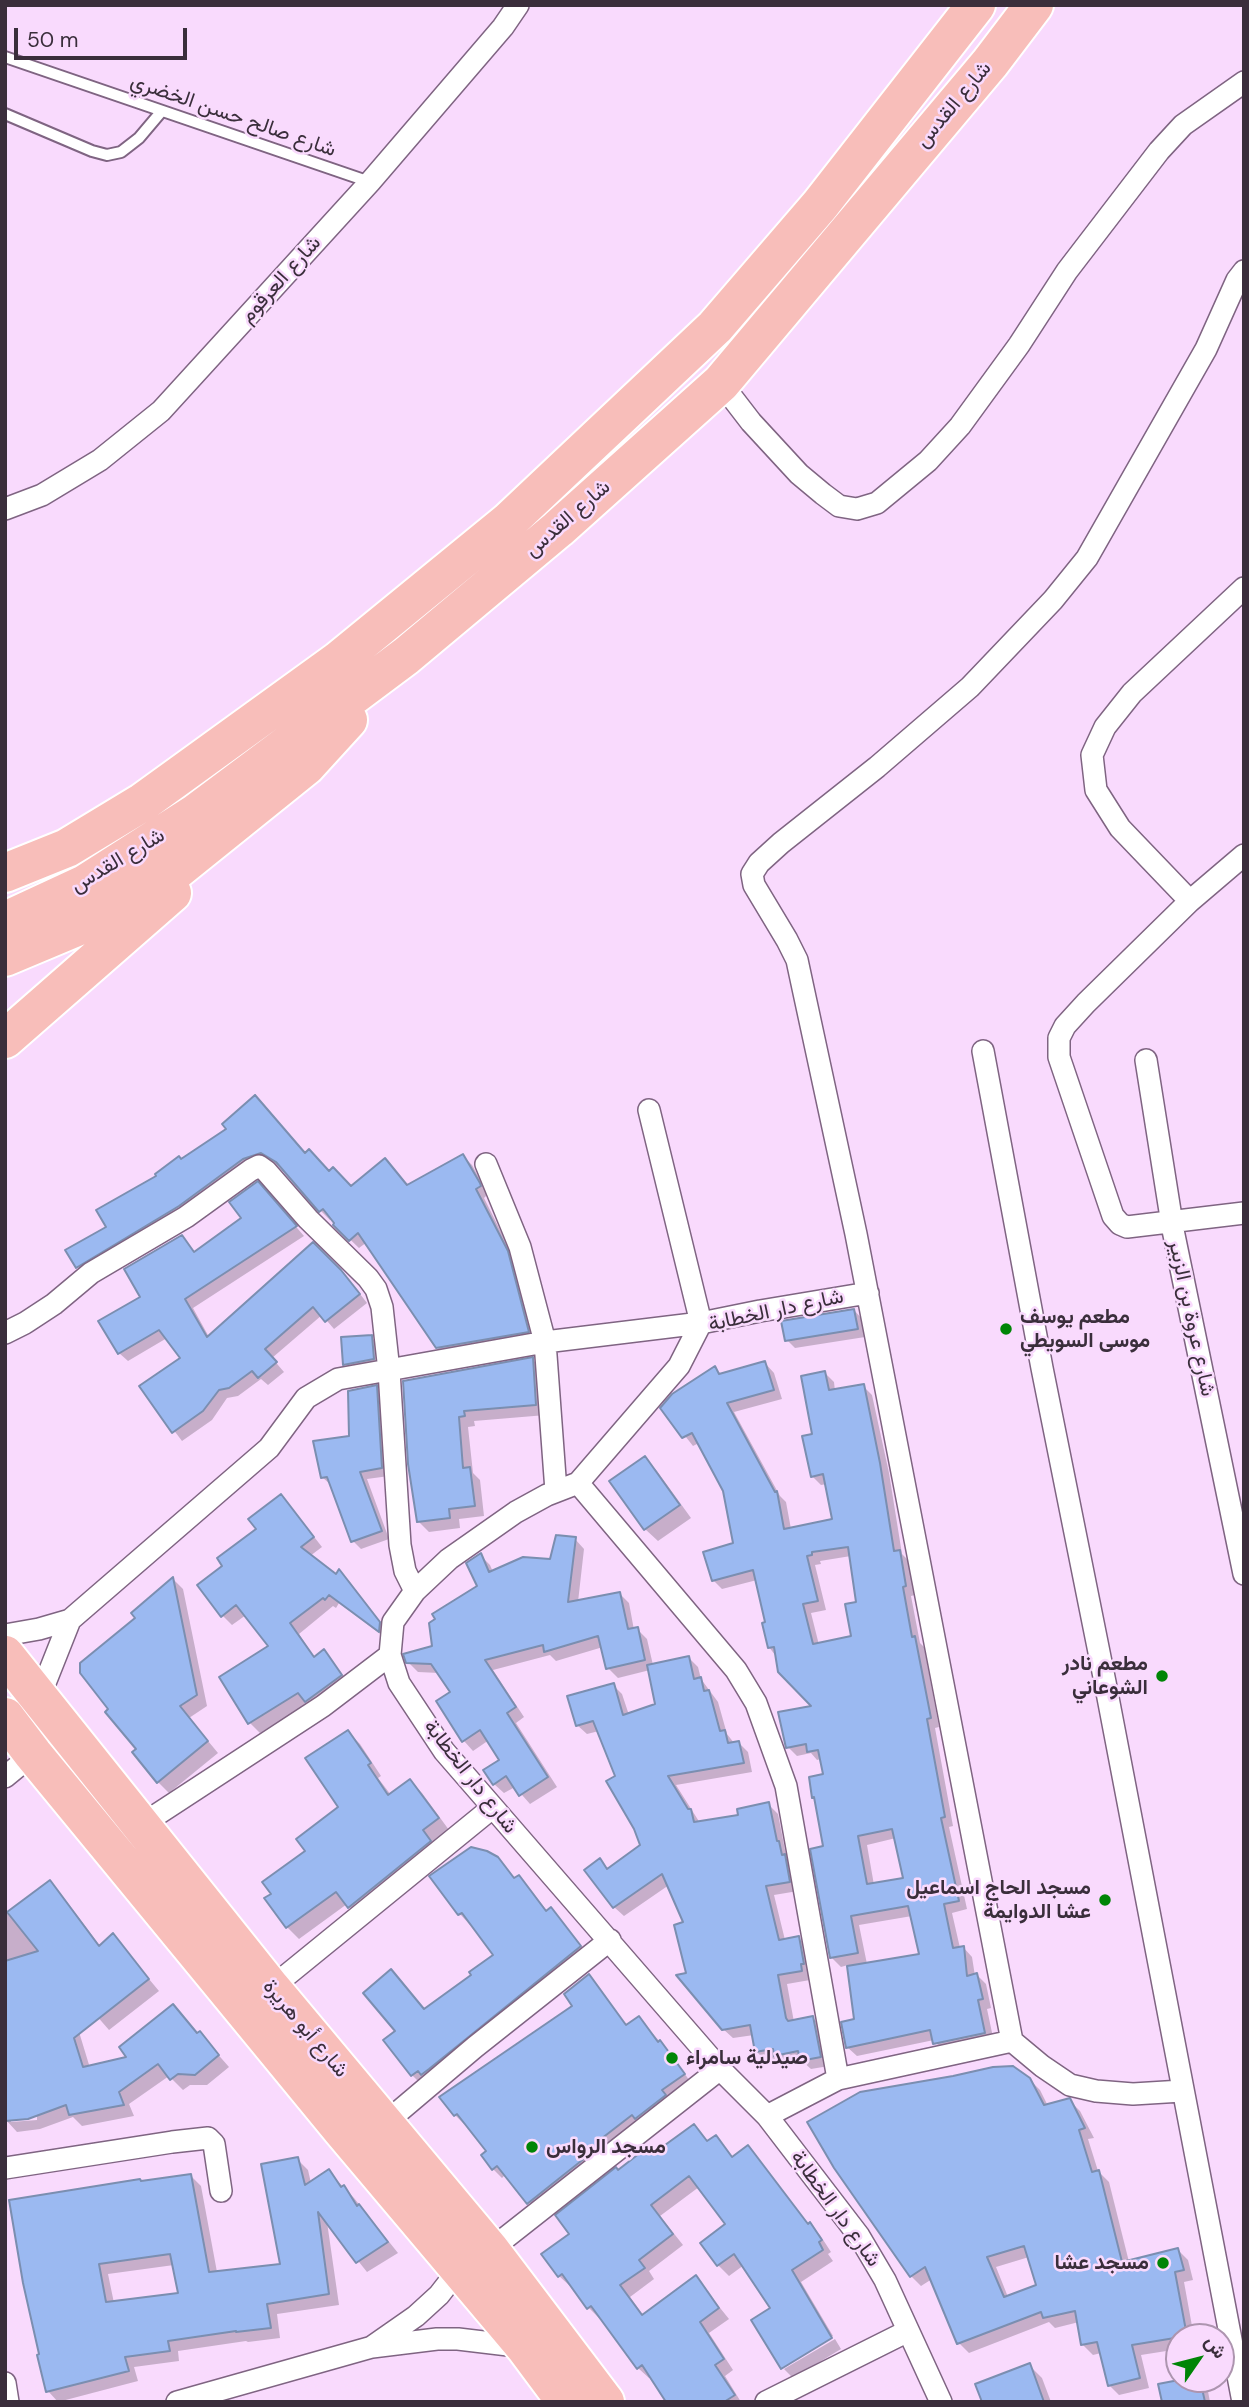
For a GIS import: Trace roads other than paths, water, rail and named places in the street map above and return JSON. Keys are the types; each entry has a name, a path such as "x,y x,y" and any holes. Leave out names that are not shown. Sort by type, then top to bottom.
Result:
{"highway":[{"name":"شارع القدس","path":"5,873 67,848 164,788 338,661 508,522 715,327 820,205 976,5"},
{"name":"شارع القدس","path":"5,921 85,884 196,813 406,656 558,529 721,383 990,63 1034,5"},
{"path":"5,1039 234,840 406,656"},
{"path":"5,957 79,926 178,869 306,766"},
{"name":"شارع أبو هريرة","path":"5,1655 271,1988 321,2076"},
{"name":"شارع أبو هريرة","path":"5,1717 19,1766 366,2121 475,2259 606,2402"},
{"name":"شارع أبو هريرة","path":"475,2259 525,2347 566,2402"}],"street":[{"name":"شارع العرقوم","path":"5,509 42,495 100,460 161,411 370,182 519,5"},
{"path":"721,383 751,422 799,474 823,494 839,506 857,509 877,503 928,461 960,426 1019,345 1067,271 1158,151 1183,125 1244,82"},
{"path":"1182,2091 1133,2094 1096,2091 1070,2085 1013,2041 868,1293 797,960 788,940 754,886 752,874 759,863 782,843 877,767 970,687 1053,600 1087,558 1199,360 1237,280 1244,271"},
{"path":"1190,901 1120,828 1096,790 1092,755 1105,727 1132,693 1244,588"},
{"path":"1244,855 1190,901 1086,1003 1065,1026 1059,1038 1059,1057 1113,1216 1120,1224 1127,1227 1244,1213"},
{"path":"984,1051 1042,1368 1243,2402"},
{"name":"شارع عروة بن الزبير","path":"1146,1060 1171,1222 1244,1574"},
{"path":"5,1635 70,1620 269,1448 306,1398 338,1380 545,1342 701,1323 649,1110"},
{"path":"486,1164 520,1247 545,1342 556,1491"},
{"path":"5,1333 54,1304 91,1273 186,1217 259,1166 376,1289 382,1307 389,1371 400,1545 405,1571 415,1591"},
{"name":"شارع دار الخطابة","path":"868,1293 701,1323 679,1366 578,1482 516,1512 449,1559 415,1591 393,1622 390,1656 399,1682 444,1751 720,2068 767,2116 859,2236 885,2280 941,2402"},
{"path":"578,1482 736,1670 756,1703 786,1786 838,2079"},
{"path":"39,1698 70,1620"},
{"path":"141,1825 323,1706 390,1656"},
{"path":"271,1988 492,1808"},
{"path":"366,2121 475,2047 610,1941"},
{"path":"767,2116 838,2079 1013,2041"},
{"path":"372,2347 416,2316 475,2259 720,2068"},
{"path":"5,2168 208,2138 214,2144 221,2191"},
{"path":"766,2402 908,2331"},
{"path":"177,2402 372,2347 437,2339 525,2347"},
{"path":"5,2382 8,2402"}],"lane":[{"name":"شارع صالح حسن الخضري","path":"5,57 370,182"},
{"path":"5,114 107,155 121,152 139,138 161,112"}],"place":[{"name":"مطعم يوسف موسى السويطي","path":"1006,1329"},
{"name":"مطعم نادر الشوعاني","path":"1162,1676"},
{"name":"مسجد الحاج اسماعيل عشا الدوايمة","path":"1105,1900"},
{"name":"صيدلية سامراء","path":"672,2058"},
{"name":"مسجد الرواس","path":"532,2147"},
{"name":"مسجد عشا","path":"1163,2263"}]}
